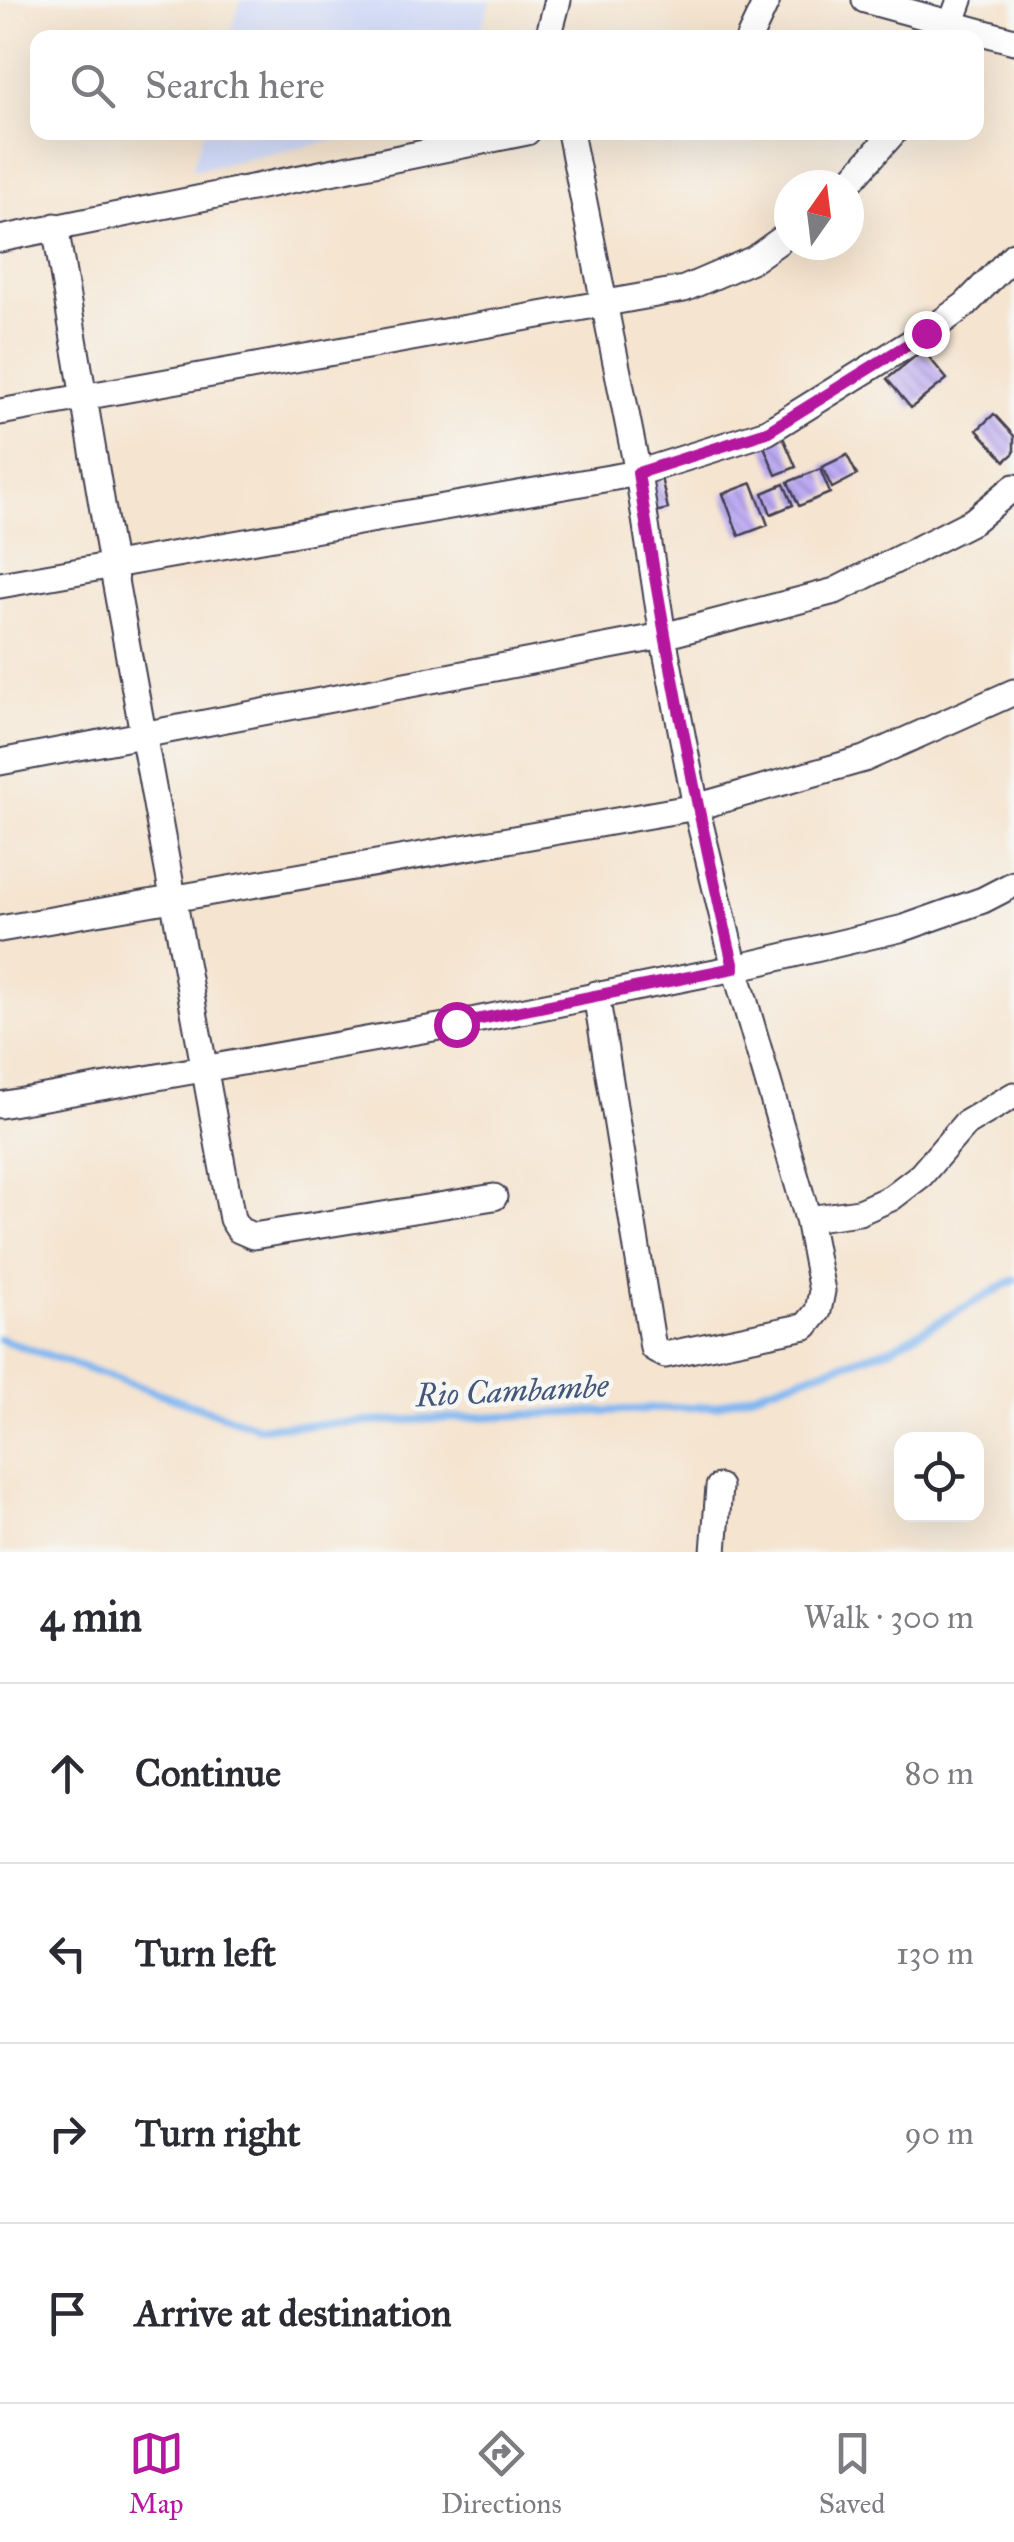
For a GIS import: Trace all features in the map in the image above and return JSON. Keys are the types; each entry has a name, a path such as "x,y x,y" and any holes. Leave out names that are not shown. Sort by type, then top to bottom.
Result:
{"street":[{"path":"550,30 558,0"},
{"path":"753,30 766,0"},
{"path":"865,0 982,30"},
{"path":"984,31 1014,41"},
{"path":"0,238 483,140"},
{"path":"572,140 638,473 663,636 696,807 734,968 808,1219 822,1292 818,1311 806,1326 665,1356 656,1351 596,994"},
{"path":"860,170 887,140"},
{"path":"54,226 232,1219 239,1230 253,1236 494,1197"},
{"path":"0,412 684,289 754,259 774,245"},
{"path":"0,585 638,473 767,432 926,333 965,305 1014,256"},
{"path":"0,762 663,636 835,591 973,522 1014,488"},
{"path":"0,930 696,807 864,759 1014,692"},
{"path":"0,1104 456,1024 734,968 904,928 983,900 1014,884"},
{"path":"808,1219 860,1212 891,1198 920,1176 964,1124 1014,1095"},
{"path":"714,1552 719,1487"}],"shaded area":[{"path":"241,0 491,0 481,30 232,30"},
{"path":"201,140 338,140 192,170"}],"building":[{"path":"923,350 947,379 911,408 887,379"},
{"path":"994,414 1014,436 1014,453 1005,461 977,430"},
{"path":"782,435 796,467 776,475 763,444"},
{"path":"847,455 857,475 832,488 822,467"},
{"path":"820,469 830,493 799,506 788,482"},
{"path":"661,477 668,509 655,512 648,480"},
{"path":"752,483 768,525 739,536 723,494"},
{"path":"784,484 793,505 771,514 763,493"}],"waterway":[{"name":"Rio Cambambe","path":"0,1339 258,1427 715,1406 891,1348 1014,1280"}],"route":[{"path":"456,1024 734,968 696,807 663,636 638,473 767,432 926,333"}]}
